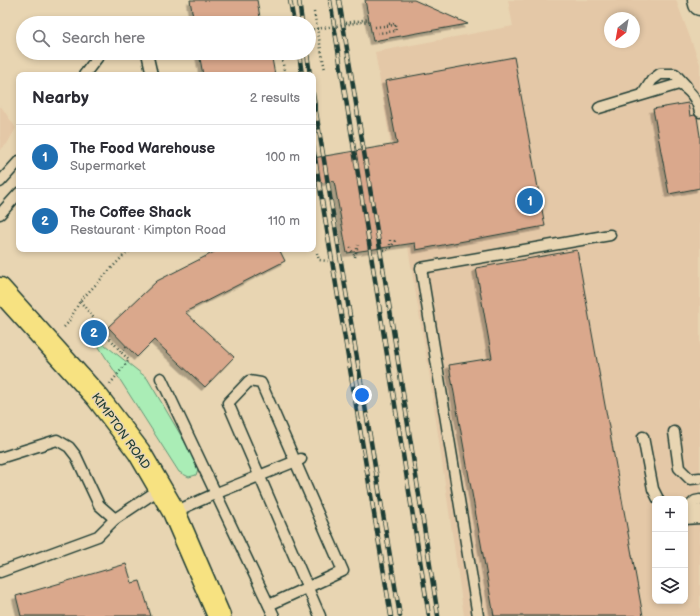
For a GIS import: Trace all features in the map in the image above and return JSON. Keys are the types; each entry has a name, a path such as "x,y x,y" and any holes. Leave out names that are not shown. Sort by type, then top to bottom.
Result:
{"highway":[{"name":"KIMPTON ROAD","path":"0,289 98,398 139,452 174,512 219,616"}],"main road":[{"path":"698,0 700,4"}],"lane":[{"path":"86,72 96,60"},
{"path":"149,60 151,72"},
{"path":"643,94 652,80 660,74 675,74 690,90 700,112"},
{"path":"599,108 679,84 690,90"},
{"path":"0,182 16,164"},
{"path":"0,214 16,196"},
{"path":"478,616 421,268 610,235"},
{"path":"161,378 217,493 274,616"},
{"path":"269,604 307,587 343,571 298,460 261,383 249,381 228,403 259,476 307,587 320,616"},
{"path":"674,432 679,468 690,479 700,478"},
{"path":"643,437 653,489 656,496"},
{"path":"0,458 57,440 69,447 76,456 99,505 115,519"},
{"path":"174,512 298,460"},
{"path":"0,572 98,536 115,519 160,489"},
{"path":"688,509 696,501 700,500"},
{"path":"688,512 700,510"},
{"path":"688,519 700,518"}],"path":[{"path":"317,28 369,20 346,23"},
{"path":"316,23 325,70"},
{"path":"376,26 396,24 396,31 378,33"},
{"path":"282,60 284,72"},
{"path":"390,249 396,239"},
{"path":"390,240 390,249"},
{"path":"350,247 355,257 358,245"},
{"path":"383,250 390,249"},
{"path":"64,327 68,323 80,301 128,252"},
{"path":"317,254 319,260 328,261"},
{"path":"80,301 121,352 127,346"}],"shaded area":[{"path":"508,0 676,0 700,64 700,616 464,616 430,378 375,52 513,26"},
{"path":"0,105 16,128 7,144 0,150"}],"green space":[{"path":"100,341 147,378 199,466 196,475 189,477 179,472 99,347"}],"building":[{"path":"190,0 257,0 260,16 193,16"},
{"path":"365,0 414,0 468,24 373,41"},
{"path":"514,57 545,226 416,250 415,243 347,253 334,181 316,184 316,158 397,144 385,81"},
{"path":"200,60 272,60 274,72 202,72"},
{"path":"688,103 690,116 695,115 697,117 700,136 700,188 669,194 653,109"},
{"path":"577,250 643,616 494,616 449,365 492,358 476,268"},
{"path":"214,252 280,252 285,261 185,312 234,357 205,387 154,340 137,357 108,327 157,281"},
{"path":"126,564 132,583 140,581 151,616 21,616 16,596"}],"railway":[{"path":"290,0 293,16"},
{"path":"299,0 301,16"},
{"path":"330,0 429,616"},
{"path":"339,0 438,616"},
{"path":"300,60 302,72"},
{"path":"308,60 310,72"},
{"path":"316,112 400,616"},
{"path":"316,164 391,616"}],"place":[{"name":"The Food Warehouse","path":"530,201"},
{"name":"The Coffee Shack","path":"94,333"}]}
